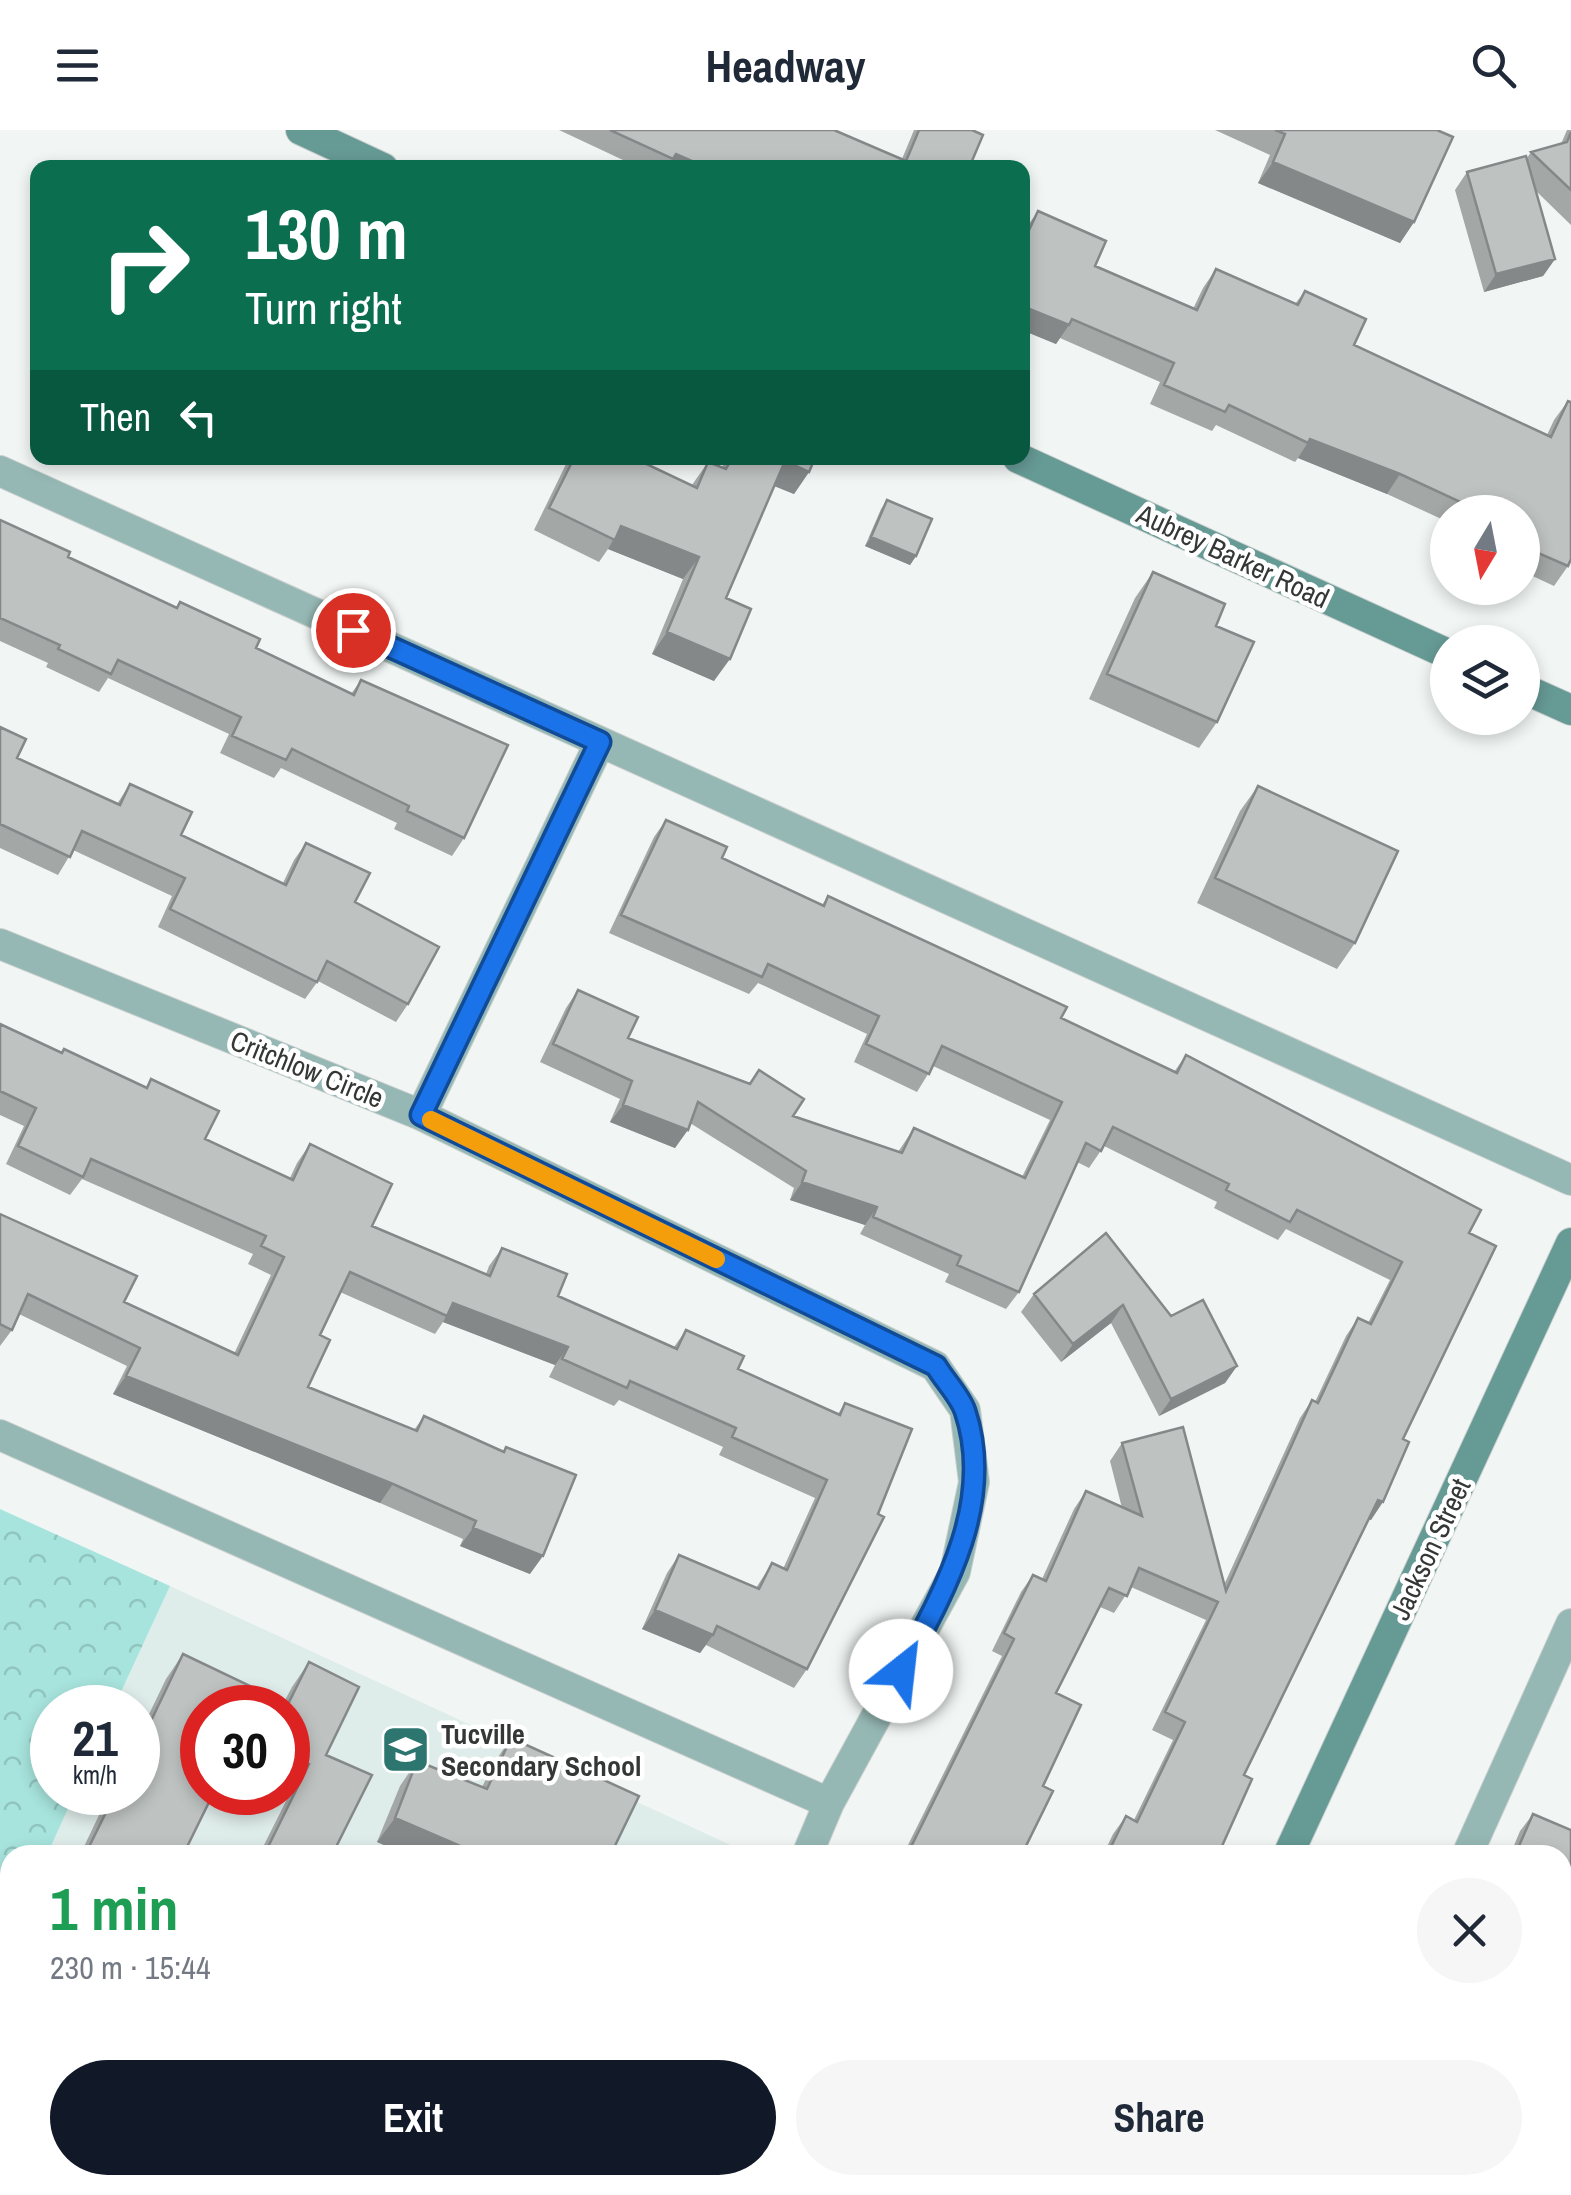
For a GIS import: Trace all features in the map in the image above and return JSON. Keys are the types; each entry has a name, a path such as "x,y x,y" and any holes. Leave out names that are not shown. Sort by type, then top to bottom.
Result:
{"street":[{"path":"301,130 366,160"},
{"name":"Aubrey Barker Road","path":"1030,463 1430,646"},
{"path":"0,471 1571,1180"},
{"path":"1540,696 1571,710"},
{"path":"421,1115 600,742"},
{"name":"Critchlow Circle","path":"0,944 421,1115 936,1366 965,1410 974,1482 954,1572 829,1803 811,1845"},
{"name":"Jackson Street","path":"1293,1845 1571,1243"},
{"path":"0,1435 829,1803"},
{"path":"1471,1845 1571,1624"}],"shaded area":[{"name":"Tucville Secondary School","path":"170,1586 730,1845 52,1845 65,1815 160,1815 160,1685 124,1685"}],"green space":[{"path":"0,1509 170,1586 124,1685 30,1685 30,1815 65,1815 52,1845 0,1845"}],"building":[{"path":"610,130 834,130 904,160 690,160 676,154 673,159"},
{"path":"919,130 972,130 983,135 972,160 906,160"},
{"path":"1275,130 1437,130 1453,137 1414,222 1273,162 1285,134"},
{"path":"1571,132 1571,190 1531,152 1567,142"},
{"path":"1526,156 1555,259 1496,274 1467,172"},
{"path":"1038,211 1106,241 1095,266 1197,310 1216,269 1298,305 1305,291 1366,319 1354,345 1551,437 1568,401 1571,402 1568,566 1540,554 1540,495 1445,495 1310,439 1308,443 1229,405 1225,412 1164,385 1174,363 1072,319 1069,325 1030,309 1030,228"},
{"path":"570,465 649,465 697,488 707,465 726,469 728,465 783,465 726,598 751,609 730,659 667,632 699,557 621,526 615,540 549,508"},
{"path":"794,465 812,465 809,472"},
{"path":"887,500 932,519 916,556 871,537"},
{"path":"0,520 177,608 180,602 260,639 256,648 354,695 361,680 508,745 464,838 407,811 409,806 292,749 286,760 232,736 241,717 118,660 111,674 0,618"},
{"path":"1153,572 1225,604 1216,626 1254,642 1217,722 1107,674"},
{"path":"0,727 26,739 17,758 120,805 130,784 192,812 181,835 286,885 306,843 370,873 355,902 439,947 408,1004 327,961 317,982 170,909 185,878 82,831 70,857 0,824"},
{"path":"1258,786 1398,851 1355,943 1215,878"},
{"path":"666,820 727,847 722,858 824,906 828,896 1067,1007 1061,1018 1177,1073 1186,1055 1481,1210 1469,1233 1496,1246 1403,1439 1409,1442 1383,1502 1378,1500 1244,1775 1252,1779 1222,1845 1112,1845 1126,1816 1137,1822 1185,1722 1165,1712 1218,1602 1139,1568 1127,1596 1109,1588 1056,1693 1081,1705 1043,1786 1053,1791 1026,1845 912,1845 1014,1639 1004,1633 1033,1575 1046,1581 1086,1491 1142,1516 1122,1443 1183,1427 1226,1591 1312,1400 1318,1403 1358,1318 1371,1324 1402,1262 1297,1210 1290,1222 1226,1190 1229,1184 1113,1127 1101,1151 1086,1143 1019,1292 957,1265 961,1256 873,1217 877,1207 802,1182 806,1171 698,1102 688,1130 623,1105 632,1081 553,1044 578,990 638,1017 628,1038 750,1084 759,1070 804,1099 793,1116 902,1153 914,1128 1025,1178 1062,1102 942,1046 929,1074 866,1044 879,1016 768,964 762,977 621,915"},
{"path":"0,1024 147,1088 151,1079 219,1111 205,1139 293,1180 310,1144 392,1184 372,1226 490,1276 502,1248 567,1274 558,1296 677,1349 686,1330 744,1356 738,1369 840,1415 845,1403 912,1429 878,1514 884,1517 807,1669 717,1626 713,1635 655,1610 679,1555 759,1589 772,1563 787,1570 827,1480 732,1437 736,1428 630,1381 627,1388 562,1359 568,1347 453,1303 447,1316 350,1272 320,1335 330,1340 308,1387 417,1431 424,1416 504,1452 506,1447 576,1475 543,1556 473,1528 476,1521 393,1484 126,1376 140,1348 28,1294 12,1330 0,1324 0,1214 137,1276 124,1302 238,1355 284,1257 261,1246 266,1236 91,1159 83,1177 18,1146 36,1108 0,1091"},
{"path":"1106,1233 1171,1316 1203,1300 1237,1366 1171,1399 1123,1305 1073,1344 1034,1294"},
{"path":"183,1654 248,1685 180,1685 180,1815 203,1815 188,1845 90,1845 105,1815 160,1815 160,1702"},
{"path":"309,1662 359,1687 326,1755 372,1775 337,1845 269,1845 284,1815 310,1815 310,1685 298,1685"},
{"path":"511,1738 639,1796 615,1845 458,1845 395,1818 417,1761 487,1789"},
{"path":"1533,1814 1571,1830 1571,1845 1519,1845"}],"slow traffic":[{"path":"431,1120 716,1259"}],"place":[{"name":"Tucville Secondary School","path":"406,1750"}],"route":[{"path":"353,630 600,742 421,1115 936,1366 965,1410 974,1482 954,1572 901,1671"}]}
